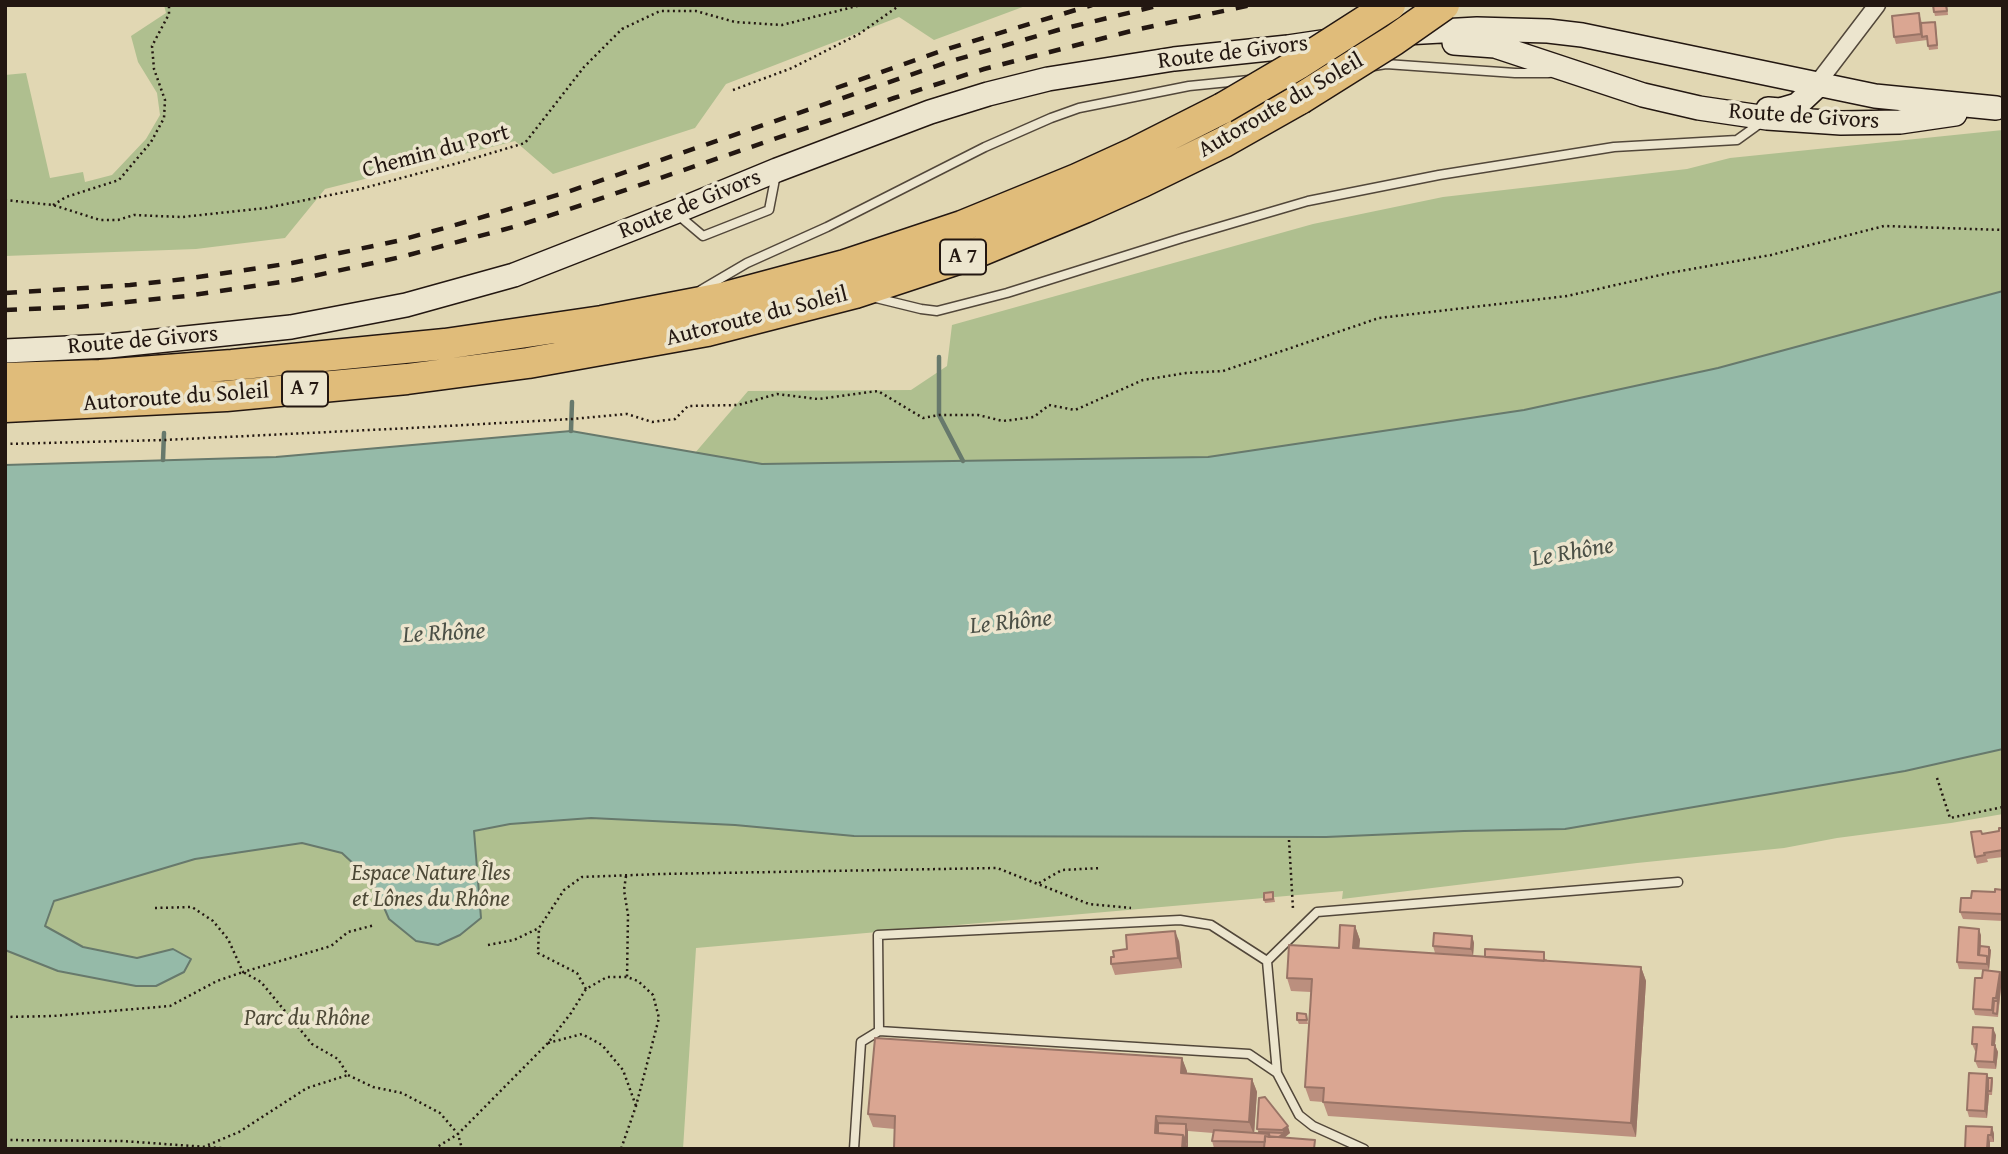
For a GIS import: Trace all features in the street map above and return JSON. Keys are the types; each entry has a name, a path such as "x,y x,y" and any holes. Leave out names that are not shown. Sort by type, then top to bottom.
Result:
{"highway":[{"name":"Autoroute du Soleil","path":"5,378 113,374 329,357 511,335 667,309 821,272 962,226 1145,148 1308,58 1390,5"},
{"name":"Autoroute du Soleil","path":"5,407 159,400 316,388 501,367 707,331 855,293 973,254 1084,208 1224,142 1297,87 1394,40 1444,5"}],"main road":[{"name":"Route de Givors","path":"5,351 109,346 291,327 406,305 514,275 777,170 930,112 988,94 1048,79 1174,59 1289,47 1369,35 1477,29 1548,31 1582,35 1874,96 1999,108"},
{"path":"1541,62 1539,46 1548,31"},
{"name":"Route de Givors","path":"1369,35 1495,46 1643,95 1699,108 1767,118 1841,123 1900,122 1999,108"},
{"path":"1699,108 1780,110 1797,105 1816,85"}],"street":[{"path":"1816,85 1877,5"}],"lane":[{"path":"1333,70 1386,64 1515,74 1573,72"},
{"path":"667,309 747,263 827,227 985,147 1064,113 1189,86 1297,87"},
{"path":"855,293 937,311 1007,293 1182,237 1308,201 1439,175 1615,147 1737,140 1767,118"},
{"path":"675,212 703,236 769,210 777,170"},
{"path":"1267,961 1317,912 1678,882"},
{"path":"879,1031 878,935 1180,920 1211,925 1267,961"},
{"path":"1267,961 1278,1073 1299,1115 1312,1126 1364,1149"},
{"path":"854,1149 861,1042 879,1031 1249,1054 1278,1073"}],"path":[{"path":"53,205 66,197 119,180 151,142 164,118 165,100 154,69 152,46 169,14 169,5"},
{"name":"Chemin du Port","path":"5,200 53,205 100,220 118,220 134,215 182,217 266,208 360,189 525,143 584,67 622,29 660,11 696,11 735,22 782,25 861,5"},
{"path":"733,89 792,68 859,34 900,5"},
{"path":"5,444 397,429 627,414 652,422 675,419 688,407 738,405 777,394 818,399 878,391 923,418 939,415 978,415 1003,421 1034,416 1049,404 1075,410 1143,380 1186,373 1223,371 1379,318 1567,296 1771,254 1884,226 2003,230"},
{"path":"1937,778 1950,818 2003,807"},
{"path":"1289,839 1293,909"},
{"path":"488,945 514,940 539,928 564,890 582,877 997,868 1089,904 1131,908"},
{"path":"1039,883 1062,870 1101,868"},
{"path":"626,876 624,890 628,915 627,977"},
{"path":"155,908 192,907 213,921 228,939 243,972 261,982 312,1044 338,1059 348,1075 373,1087 402,1093 440,1114 458,1134 462,1149"},
{"path":"5,1017 53,1016 170,1006 217,981 331,946 348,932 375,925"},
{"path":"539,928 538,953 577,973 586,989"},
{"path":"434,1149 458,1134 548,1043 586,989 607,977 627,977 638,982 653,995 659,1018 636,1106 621,1149"},
{"path":"548,1043 582,1034 603,1045 623,1070 636,1106"},
{"path":"206,1146 239,1132 307,1088 348,1075"},
{"path":"5,1140 122,1141 235,1149"}],"green space":[{"path":"164,5 1028,5 934,40 899,17 726,84 695,128 553,174 515,141 325,189 285,238 196,249 5,256 5,75 26,73 50,178 83,172 85,182 112,175 146,139 160,115 157,93 138,62 131,36 166,13"},
{"path":"2003,130 2003,291 1718,368 1524,410 1208,457 762,464 695,453 748,391 911,390 947,366 952,325 1313,224 1443,197 1687,169 1730,158"},
{"name":"Espace Nature Îles et Lônes du Rhône","path":"2003,506 2003,814 1784,848 1342,899 1343,891 696,948 683,1149 5,1149 5,657"}],"water":[{"name":"Le Rhône","path":"2003,291 2003,749 1905,771 1565,829 1326,837 854,836 735,825 591,818 510,824 474,831 481,918 460,935 438,945 416,941 389,919 373,882 342,853 302,843 195,859 54,901 45,926 83,947 137,958 173,949 191,959 184,972 156,986 136,986 58,971 5,950 5,465 276,457 571,431 762,464 1208,457 1524,410 1718,368"}],"building":[{"path":"1933,5 1946,5 1947,11 1934,12"},
{"path":"1919,13 1921,34 1894,37 1892,16"},
{"path":"1935,22 1937,45 1928,46 1927,36 1922,37 1921,23"},
{"path":"1999,828 2003,828 2003,850 1975,857 1971,832 1981,831 1982,834 1999,831"},
{"path":"1995,889 2003,890 2002,914 1960,912 1961,898 1971,898 1972,891 1995,892"},
{"path":"1273,892 1273,899 1264,900 1264,893"},
{"path":"1340,925 1355,926 1353,948 1641,967 1631,1123 1323,1102 1324,1088 1305,1087 1312,979 1287,978 1289,945 1339,948"},
{"path":"1959,927 1979,929 1978,955 1987,956 1987,964 1957,962"},
{"path":"1175,931 1178,958 1111,964 1113,951 1127,949 1126,935"},
{"path":"1434,933 1472,936 1471,949 1433,946"},
{"path":"1980,946 1989,947 1989,959 1979,955"},
{"path":"1485,949 1544,952 1544,961 1485,957"},
{"path":"1983,970 2000,972 1992,1010 1973,1009 1975,978 1982,978"},
{"path":"1994,1001 1998,1001 1997,1014 1993,1013"},
{"path":"1297,1013 1306,1014 1307,1020 1297,1020"},
{"path":"1973,1027 1993,1028 1994,1062 1975,1061 1977,1044 1972,1044"},
{"path":"875,1038 1182,1058 1181,1073 1252,1079 1249,1122 1156,1116 1155,1133 1183,1135 1182,1149 894,1149 895,1116 868,1114"},
{"path":"1969,1073 1987,1074 1985,1111 1967,1110"},
{"path":"1988,1078 1992,1078 1991,1091 1988,1091"},
{"path":"1265,1097 1288,1126 1282,1130 1257,1129 1259,1098"},
{"path":"1158,1123 1186,1124 1186,1142 1183,1135 1158,1133"},
{"path":"1966,1126 1992,1127 1991,1135 1988,1135 1987,1149 1965,1149"},
{"path":"1214,1130 1269,1134 1269,1137 1265,1136 1265,1142 1212,1141"},
{"path":"1259,1132 1284,1133 1279,1137 1270,1137 1269,1134"},
{"path":"1265,1136 1315,1140 1314,1149 1264,1149"}],"waterway":[{"path":"939,357 939,415 963,461"},
{"path":"571,431 572,402"},
{"path":"163,460 164,433"}],"railway":[{"path":"836,88 944,50 1092,5"},
{"path":"5,293 185,279 292,263 397,241 564,193 948,62 1058,30 1161,5"},
{"path":"5,310 78,307 186,296 295,280 401,257 570,209 984,69 1135,30 1251,5"}],"park label":[{"name":"Parc du Rhône","path":"307,1019"}]}
